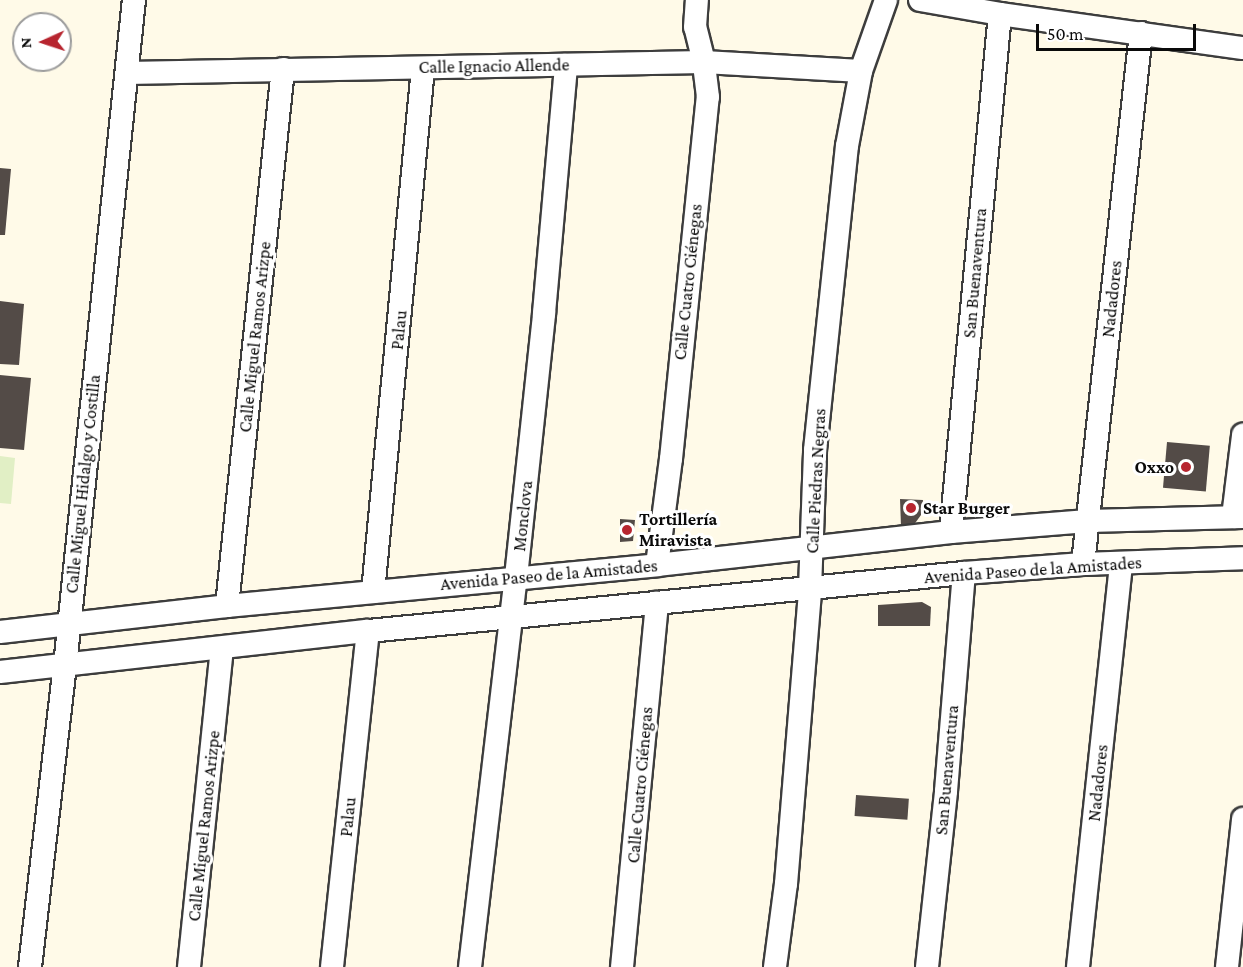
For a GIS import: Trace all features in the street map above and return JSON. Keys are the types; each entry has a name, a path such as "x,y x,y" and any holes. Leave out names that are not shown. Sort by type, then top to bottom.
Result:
{"street":[{"name":"Calle Miguel Hidalgo y Costilla","path":"30,967 65,666 134,0"},
{"name":"Calle Cuatro Ciénegas","path":"657,565 671,459 708,97 704,62 695,27 697,0"},
{"name":"Calle Piedras Negras","path":"775,967 786,884 810,589 815,450 847,146 861,71 886,0"},
{"path":"920,0 1000,14 1243,48"},
{"name":"San Buenaventura","path":"951,532 1000,14"},
{"name":"Nadadores","path":"1083,564 1141,33"},
{"name":"Calle Ignacio Allende","path":"127,73 704,62 861,71"},
{"name":"Monclova","path":"470,967 512,618 544,313 566,65"},
{"name":"Palau","path":"373,592 423,68"},
{"name":"Calle Miguel Ramos Arizpe","path":"226,606 283,69"},
{"path":"1238,517 1243,435"},
{"name":"Avenida Paseo de la Amistades","path":"0,632 226,606 657,565 951,532 1088,521 1238,517"},
{"name":"Avenida Paseo de la Amistades","path":"0,672 368,631 964,573 1083,564 1243,558"},
{"name":"Nadadores","path":"1078,967 1121,563"},
{"name":"San Buenaventura","path":"927,967 946,791 964,573"},
{"name":"Calle Cuatro Ciénegas","path":"622,967 657,603"},
{"name":"Palau","path":"333,967 368,631"},
{"name":"Calle Miguel Ramos Arizpe","path":"189,967 222,649"},
{"path":"1227,967 1243,819"}],"green space":[{"path":"0,456 15,458 11,504 0,503"}],"building":[{"path":"0,168 11,169 5,235 0,235"},
{"path":"0,301 24,304 19,365 0,364"},
{"path":"0,375 31,378 24,450 0,448"},
{"name":"Oxxo","path":"1167,442 1210,446 1206,492 1163,488"},
{"name":"Star Burger","path":"900,499 923,500 921,515 913,526 901,526"},
{"name":"Tortillería Miravista","path":"620,519 635,520 633,541 620,542"},
{"path":"922,602 931,607 930,626 878,626 878,605"},
{"path":"856,795 909,799 907,820 855,816"}],"place":[{"name":"Oxxo","path":"1186,467"},
{"name":"Star Burger","path":"911,508"},
{"name":"Tortillería Miravista","path":"627,530"}]}
